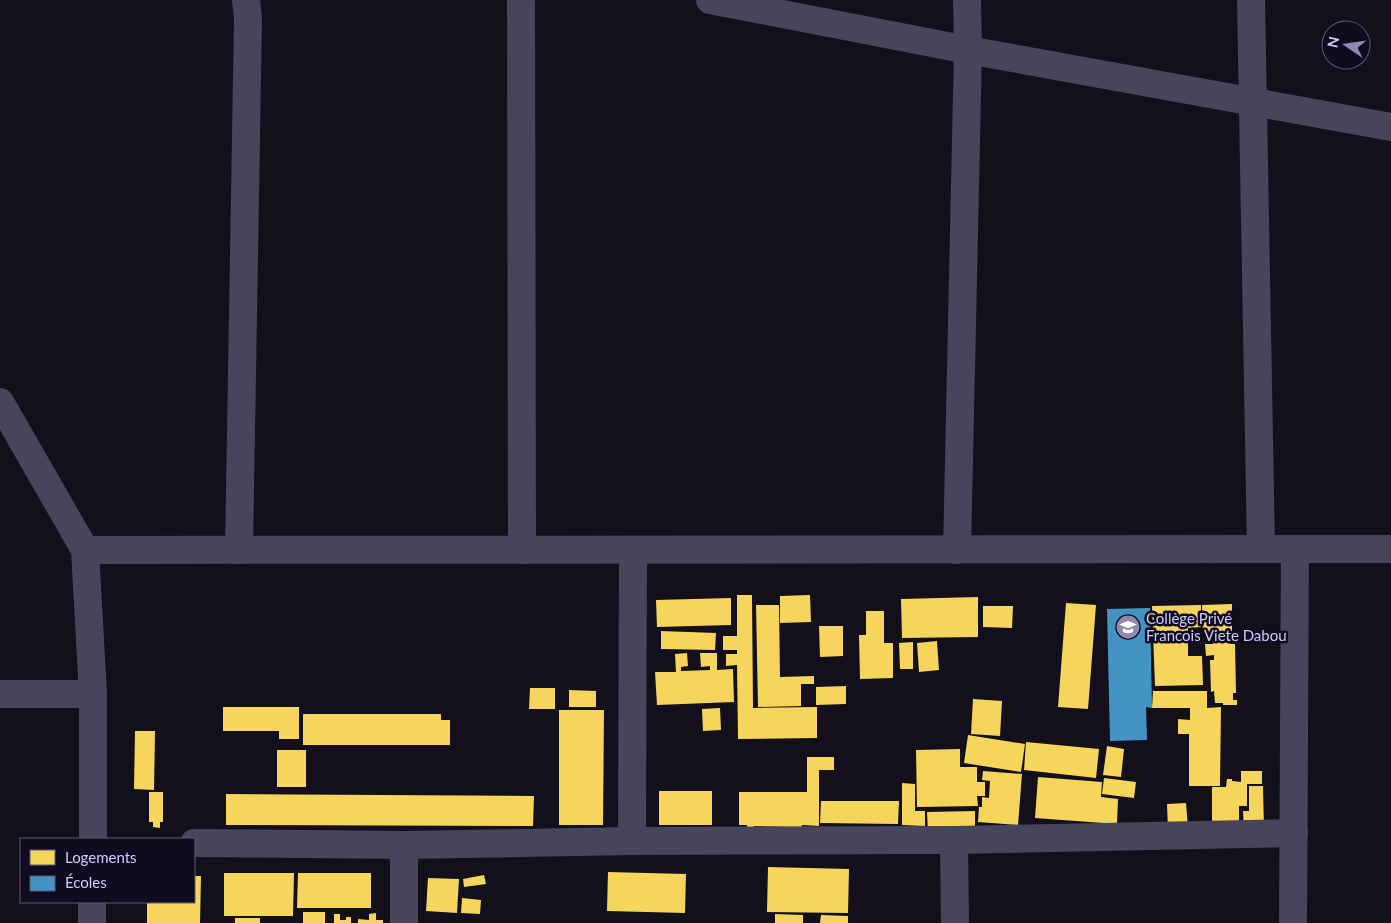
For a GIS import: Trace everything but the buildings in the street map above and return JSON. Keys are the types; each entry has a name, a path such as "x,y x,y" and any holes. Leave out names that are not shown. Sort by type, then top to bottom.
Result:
{"street":[{"path":"239,550 248,18 246,0"},
{"path":"521,0 522,550"},
{"path":"710,0 968,50 1391,127"},
{"path":"957,550 968,0"},
{"path":"1251,0 1261,549"},
{"path":"0,403 85,550 93,694 93,838"},
{"path":"1293,923 1296,549"},
{"path":"85,550 1391,549"},
{"path":"632,841 633,550"},
{"path":"0,694 93,694"},
{"path":"195,843 404,845 632,841 954,840 1294,833"},
{"path":"954,840 955,923"},
{"path":"404,845 404,923"},
{"path":"92,903 92,923"}],"place":[{"name":"Collège Privé Francois Viete Dabou","path":"1128,627"}]}
